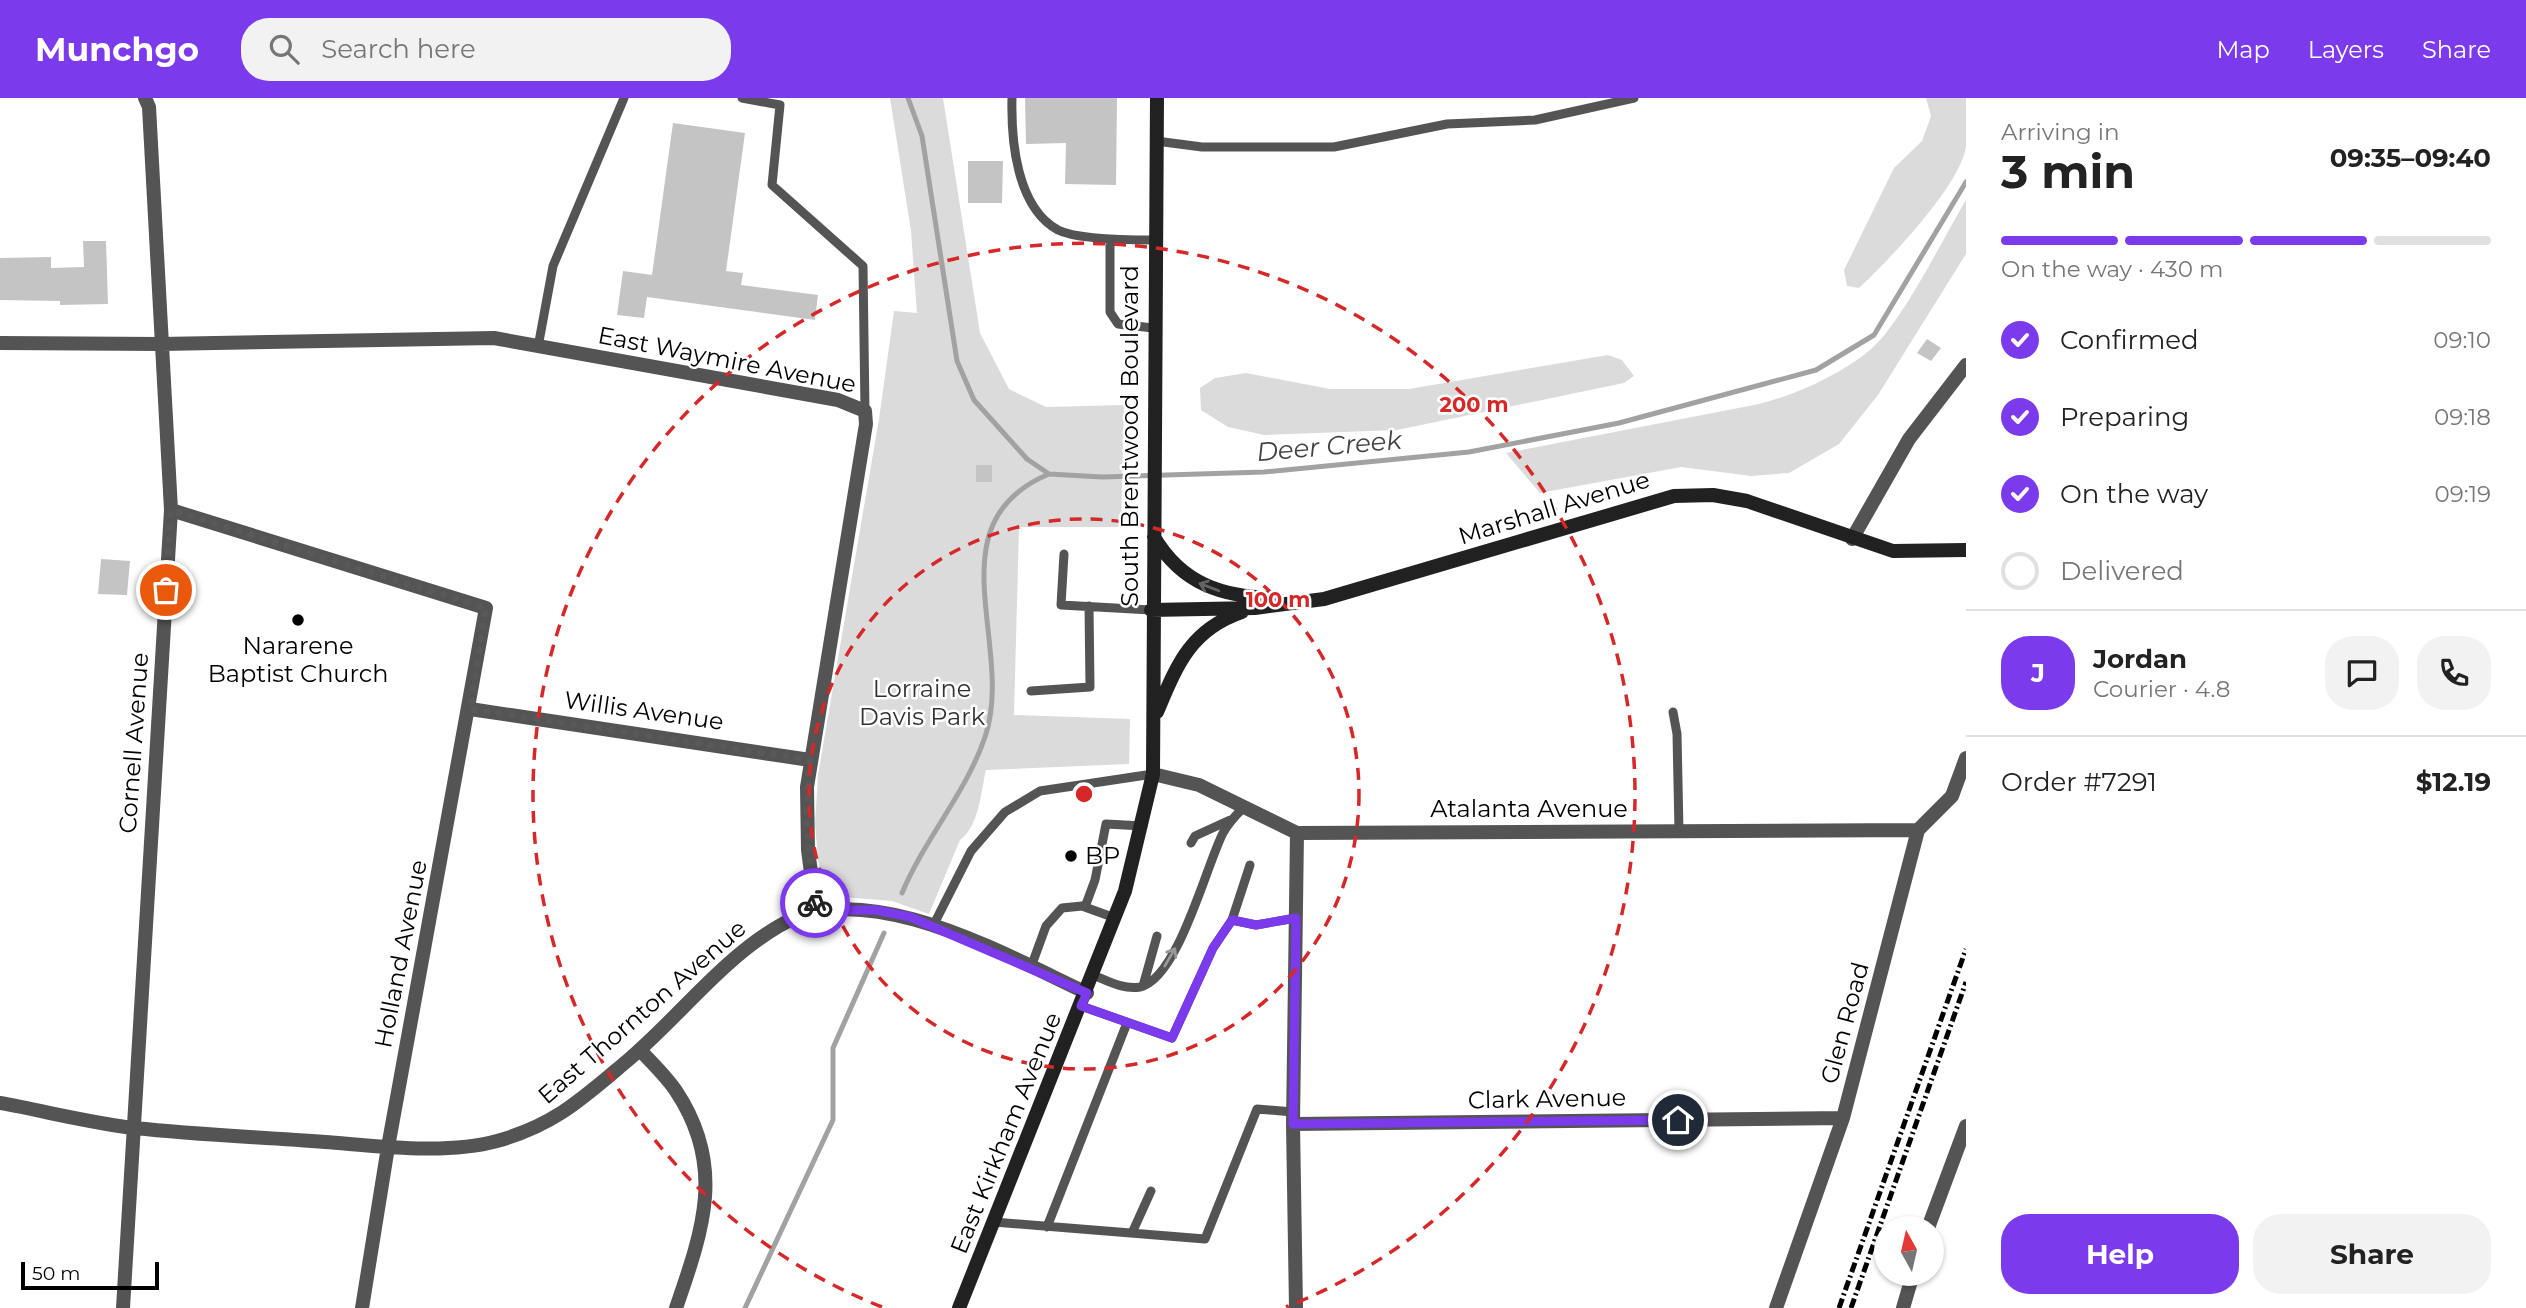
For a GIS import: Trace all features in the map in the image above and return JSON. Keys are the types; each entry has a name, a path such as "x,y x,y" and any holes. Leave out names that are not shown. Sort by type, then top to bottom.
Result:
{"main road":[{"name":"South Brentwood Boulevard","path":"1153,774 1153,328 1157,98"},
{"name":"Marshall Avenue","path":"1152,610 1255,608 1324,599 1675,496 1713,495 1747,501 1893,551 1966,550"},
{"path":"1153,536 1163,553 1203,586 1258,598 1324,599"},
{"path":"1154,716 1179,662 1195,640 1224,619 1255,608"},
{"name":"East Kirkham Avenue","path":"959,1308 1115,918 1143,827 1153,774"}],"street":[{"name":"Cornell Avenue","path":"123,1308 171,510 149,107 145,98"},
{"name":"East Waymire Avenue","path":"0,343 161,344 494,338 838,400 865,411 866,424 810,760 806,819 816,910"},
{"path":"1852,539 1909,439 1966,365"},
{"name":"Holland Avenue","path":"171,510 486,608 470,709 388,1147 362,1308"},
{"name":"Willis Avenue","path":"470,709 810,760"},
{"path":"1918,830 1952,796 1966,758"},
{"name":"Atalanta Avenue","path":"1153,774 1199,785 1297,833 1918,830"},
{"name":"Glen Road","path":"1776,1308 1843,1118 1918,830"},
{"path":"1296,1308 1293,1118 1297,833"},
{"name":"East Thornton Avenue","path":"0,1103 133,1128 388,1147 440,1147 494,1142 546,1125 572,1107 640,1050 754,944 780,925 816,910 876,910 910,917 1031,967 1084,1000"},
{"path":"640,1050 675,1089 691,1117 700,1138 706,1167 706,1205 702,1225 676,1308"},
{"name":"Clark Avenue","path":"1293,1118 1843,1118"},
{"path":"1932,1216 1966,1126"},
{"path":"1903,1308 1909,1286"}],"lane":[{"path":"538,347 552,265 624,98"},
{"path":"742,98 780,106 772,185 863,266 865,411"},
{"path":"1012,98 1011,135 1020,179 1039,212 1059,230 1111,239 1154,240"},
{"path":"1156,141 1242,148 1356,144 1447,124 1535,120 1633,98"},
{"path":"1111,239 1110,313 1118,324 1153,328"},
{"path":"1064,554 1061,606 1152,610"},
{"path":"1031,691 1090,687 1089,606"},
{"path":"1673,712 1679,831"},
{"path":"933,926 971,851 1005,812 1040,791 1153,774"},
{"path":"1093,975 1129,988 1143,986 1154,980 1169,960 1224,831 1244,807"},
{"path":"1191,843 1195,836 1232,820"},
{"path":"1085,906 1095,880 1106,824 1143,827"},
{"path":"1084,1000 1127,1023 1172,1038 1213,948 1232,920 1250,865"},
{"path":"1031,967 1046,926 1062,908 1085,906 1115,918"},
{"path":"1232,920 1256,925 1296,918"},
{"path":"1143,986 1148,960 1157,936"},
{"path":"1047,1227 1127,1023"},
{"path":"994,1222 1205,1239 1257,1109 1293,1118"},
{"path":"1132,1233 1151,1191"}],"green space":[{"name":"Lorraine Davis Park","path":"890,98 943,98 980,333 1009,389 1046,407 1124,405 1121,527 1019,527 1014,715 1130,719 1129,764 986,770 975,818 960,840 929,914 892,901 831,896 825,890 818,860 815,823 818,775 879,419 894,311 917,313 911,231"},
{"path":"1926,98 1966,98 1966,147 1961,163 1937,202 1887,260 1859,288 1847,286 1844,270 1894,168 1922,141 1931,116"},
{"path":"1966,200 1966,254 1878,395 1839,444 1789,473 1751,476 1681,467 1540,493 1506,453 1754,405 1800,390 1830,376 1870,350 1895,321"},
{"path":"1608,355 1622,360 1634,376 1624,383 1397,430 1264,435 1228,427 1201,410 1200,388 1215,378 1246,373 1330,389 1409,389"}],"building":[{"path":"1025,98 1117,98 1116,185 1065,184 1066,143 1026,144"},
{"path":"673,123 745,133 726,271 743,273 741,285 818,295 815,320 647,297 644,318 617,315 623,271 652,275"},
{"path":"968,161 1003,161 1002,203 968,203"},
{"path":"83,241 106,241 108,304 60,305 60,301 0,300 0,258 51,257 51,268 84,267"},
{"path":"1927,339 1941,348 1931,361 1917,353"},
{"path":"976,465 992,465 992,482 976,482"},
{"path":"101,559 130,561 127,595 98,594"}],"waterway":[{"name":"Deer Creek","path":"908,98 922,136 957,361 974,400 1027,459 1049,474 1102,477 1264,472 1469,452 1619,423 1816,370 1874,335 1966,182"},
{"path":"902,893 922,853 967,777 985,737 992,702 984,590 985,555 994,523 1014,496 1049,474"},
{"path":"745,1308 833,1120 833,1048 884,933"}],"railway":[{"path":"1839,1308 1966,949"},
{"path":"1851,1308 1966,982"}],"way so far":[{"path":"166,590 171,510 486,608 470,709 810,760 806,819 815,903"}],"place":[{"name":"Nararene Baptist Church","path":"298,620"},
{"name":"BP","path":"1071,856"}],"route":[{"path":"815,903 816,910 876,910 910,917 1087,993 1081,1006 1172,1038 1213,948 1232,920 1256,925 1296,918 1293,1124 1678,1120"}]}
